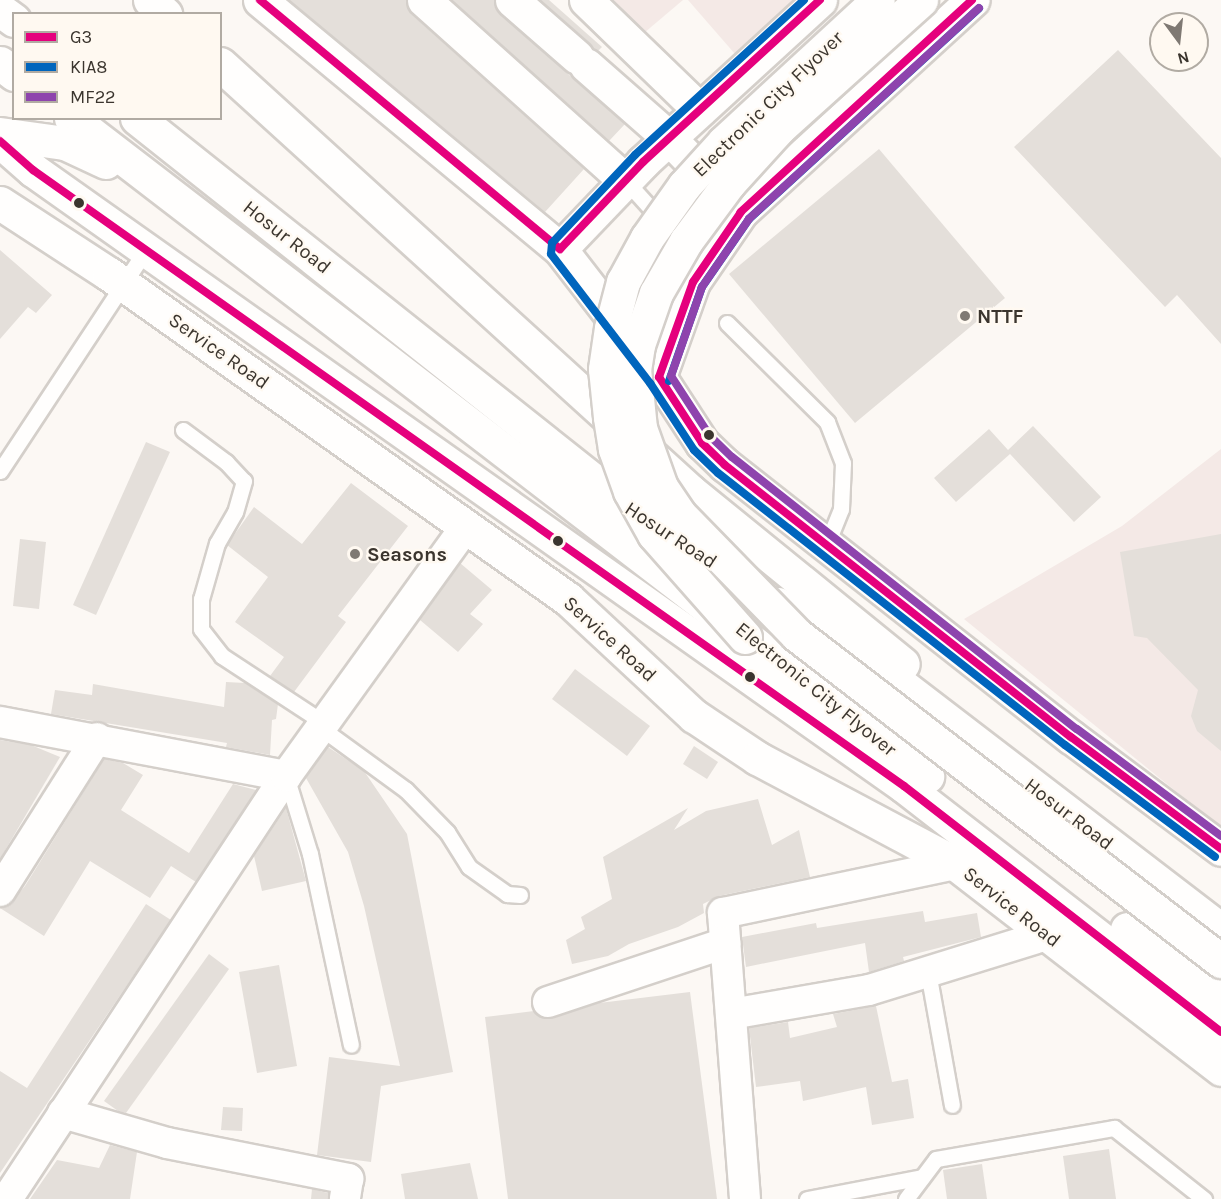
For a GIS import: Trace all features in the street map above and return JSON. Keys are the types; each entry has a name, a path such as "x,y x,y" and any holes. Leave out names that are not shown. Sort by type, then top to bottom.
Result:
{"main road":[{"path":"150,0 163,12"},
{"path":"260,0 560,249 659,377 702,443 826,546 1221,849"},
{"path":"424,0 626,181"},
{"path":"512,0 669,138 741,212"},
{"path":"586,0 700,110"},
{"path":"560,249 669,138 820,0"},
{"name":"Electronic City Flyover","path":"878,0 724,142 684,186 647,238 623,282 611,328 605,369 615,449 630,491 654,534 745,637 1221,1001"},
{"name":"Electronic City Flyover","path":"921,0 780,127 729,183 686,241 656,293 638,345 634,369 640,428 661,487 679,514 797,635 1221,961"},
{"path":"659,377 678,316 703,264 741,212 972,0"},
{"path":"0,9 12,18"},
{"path":"0,63 12,72"},
{"path":"222,66 690,491 1000,742 1221,908"},
{"path":"74,120 745,637"},
{"name":"Hosur Road","path":"140,120 619,501 895,680 1221,930"},
{"path":"0,134 65,143 114,166 203,220"},
{"path":"0,141 33,170 147,248 904,786 1221,1032"},
{"name":"Service Road","path":"0,203 122,283 568,599 693,716 757,758 956,864 1221,1069"}],"street":[{"path":"8,1199 286,776 466,526"},
{"path":"0,722 97,738 286,776"},
{"path":"0,891 97,738"},
{"path":"745,1199 723,913 956,864"},
{"path":"731,1014 868,990 1047,934"},
{"path":"548,1002 726,943"},
{"path":"63,1113 167,1143 348,1179 345,1199"}],"lane":[{"path":"626,181 703,264"},
{"path":"0,471 147,248"},
{"path":"727,323 826,422 843,463 841,509 826,546"},
{"path":"183,430 226,462 244,481 235,512 217,543 204,588 201,629 222,656 323,725 406,789 447,832 469,867 507,894 520,894"},
{"path":"286,776 310,854 351,1045"},
{"path":"928,972 952,1105"},
{"path":"906,1199 936,1159 1114,1128 1204,1199"},
{"path":"807,1199 922,1178"}],"shaded area":[{"path":"613,0 683,0 644,33"},
{"path":"688,0 794,0 735,54"},
{"path":"1221,449 1221,828 964,619 1122,526"}],"building":[{"path":"289,0 406,0 411,14 584,169 545,212"},
{"path":"452,0 494,0 500,14 625,124 609,141"},
{"path":"540,0 549,0 602,47 598,51 593,48"},
{"path":"1118,50 1221,158 1221,344 1177,295 1165,307 1014,147"},
{"path":"879,149 1005,298 855,423 729,274"},
{"path":"0,250 52,295 36,313 28,307 0,339"},
{"path":"1033,426 1101,497 1074,522 1010,454 956,502 934,478 989,429 1008,450"},
{"path":"146,442 170,452 96,615 73,605"},
{"path":"351,483 408,526 338,616 346,622 294,692 270,676 284,657 235,622 268,577 227,545 254,507 302,544"},
{"path":"1221,534 1221,751 1197,731 1191,716 1198,690 1147,638 1134,636 1120,552"},
{"path":"20,539 46,542 39,609 13,606"},
{"path":"460,563 492,590 470,614 483,624 458,652 420,620"},
{"path":"575,669 650,726 627,756 552,699"},
{"path":"226,682 245,683 278,704 276,719 272,720 270,755 226,747 227,743 51,714 55,690 92,695 93,684 224,707"},
{"path":"0,740 31,745 60,757 0,859"},
{"path":"694,746 718,762 707,779 683,764"},
{"path":"328,747 364,771 407,834 453,1072 381,1086 371,1162 317,1155 329,1057 400,1066 364,906 348,852 306,778"},
{"path":"104,759 123,763 143,775 121,810 189,853 233,784 256,790 196,882 171,866 150,898 90,861 44,936 0,908 8,906 25,886"},
{"path":"758,799 772,845 799,830 810,877 719,896 703,904 704,913 678,927 629,944 608,956 572,964 566,940 585,929 581,917 612,899 603,857 688,808 674,830 706,811"},
{"path":"286,808 306,881 262,891 254,856"},
{"path":"146,904 171,920 0,1173 0,1071 27,1088"},
{"path":"923,911 925,922 977,913 981,937 903,957 904,961 869,972 865,943 746,967 742,937 816,923 817,928"},
{"path":"209,954 229,969 126,1113 118,1111 104,1101"},
{"path":"279,965 297,1066 257,1073 239,972"},
{"path":"690,992 717,1199 508,1199 485,1017 534,1011 544,1019 553,1018 599,1003"},
{"path":"876,1006 892,1082 908,1079 914,1118 872,1125 866,1087 803,1101 800,1081 756,1087 749,1028 788,1022 790,1038 837,1027 833,1014"},
{"path":"223,1107 243,1108 242,1131 221,1130"},
{"path":"110,1145 137,1152 130,1199 30,1199 57,1160 99,1168"},
{"path":"1109,1149 1116,1199 1069,1199 1063,1156"},
{"path":"470,1163 478,1199 405,1199 401,1174"},
{"path":"982,1164 987,1199 947,1199 943,1170"},
{"path":"312,1189 328,1193 328,1199 311,1199"}],"transit line":[{"name":"G3","path":"260,0 560,249 643,162 820,0"},
{"name":"KIA8","path":"804,0 635,155 552,243 551,254 650,383 694,450 718,473 1065,745 1215,857"},
{"name":"G3","path":"972,0 741,212 693,282 659,377 702,443 725,465 1071,737 1221,849"},
{"name":"KIA8","path":"669,381 702,287 749,219 979,8"},
{"name":"MF22","path":"979,8 749,219 702,287 671,376 710,436 732,457 1077,729 1221,836"},
{"name":"G3","path":"0,141 33,170 904,786 1221,1032"}],"place":[{"name":"NTTF","path":"965,316"},
{"name":"Seasons","path":"355,554"}]}
